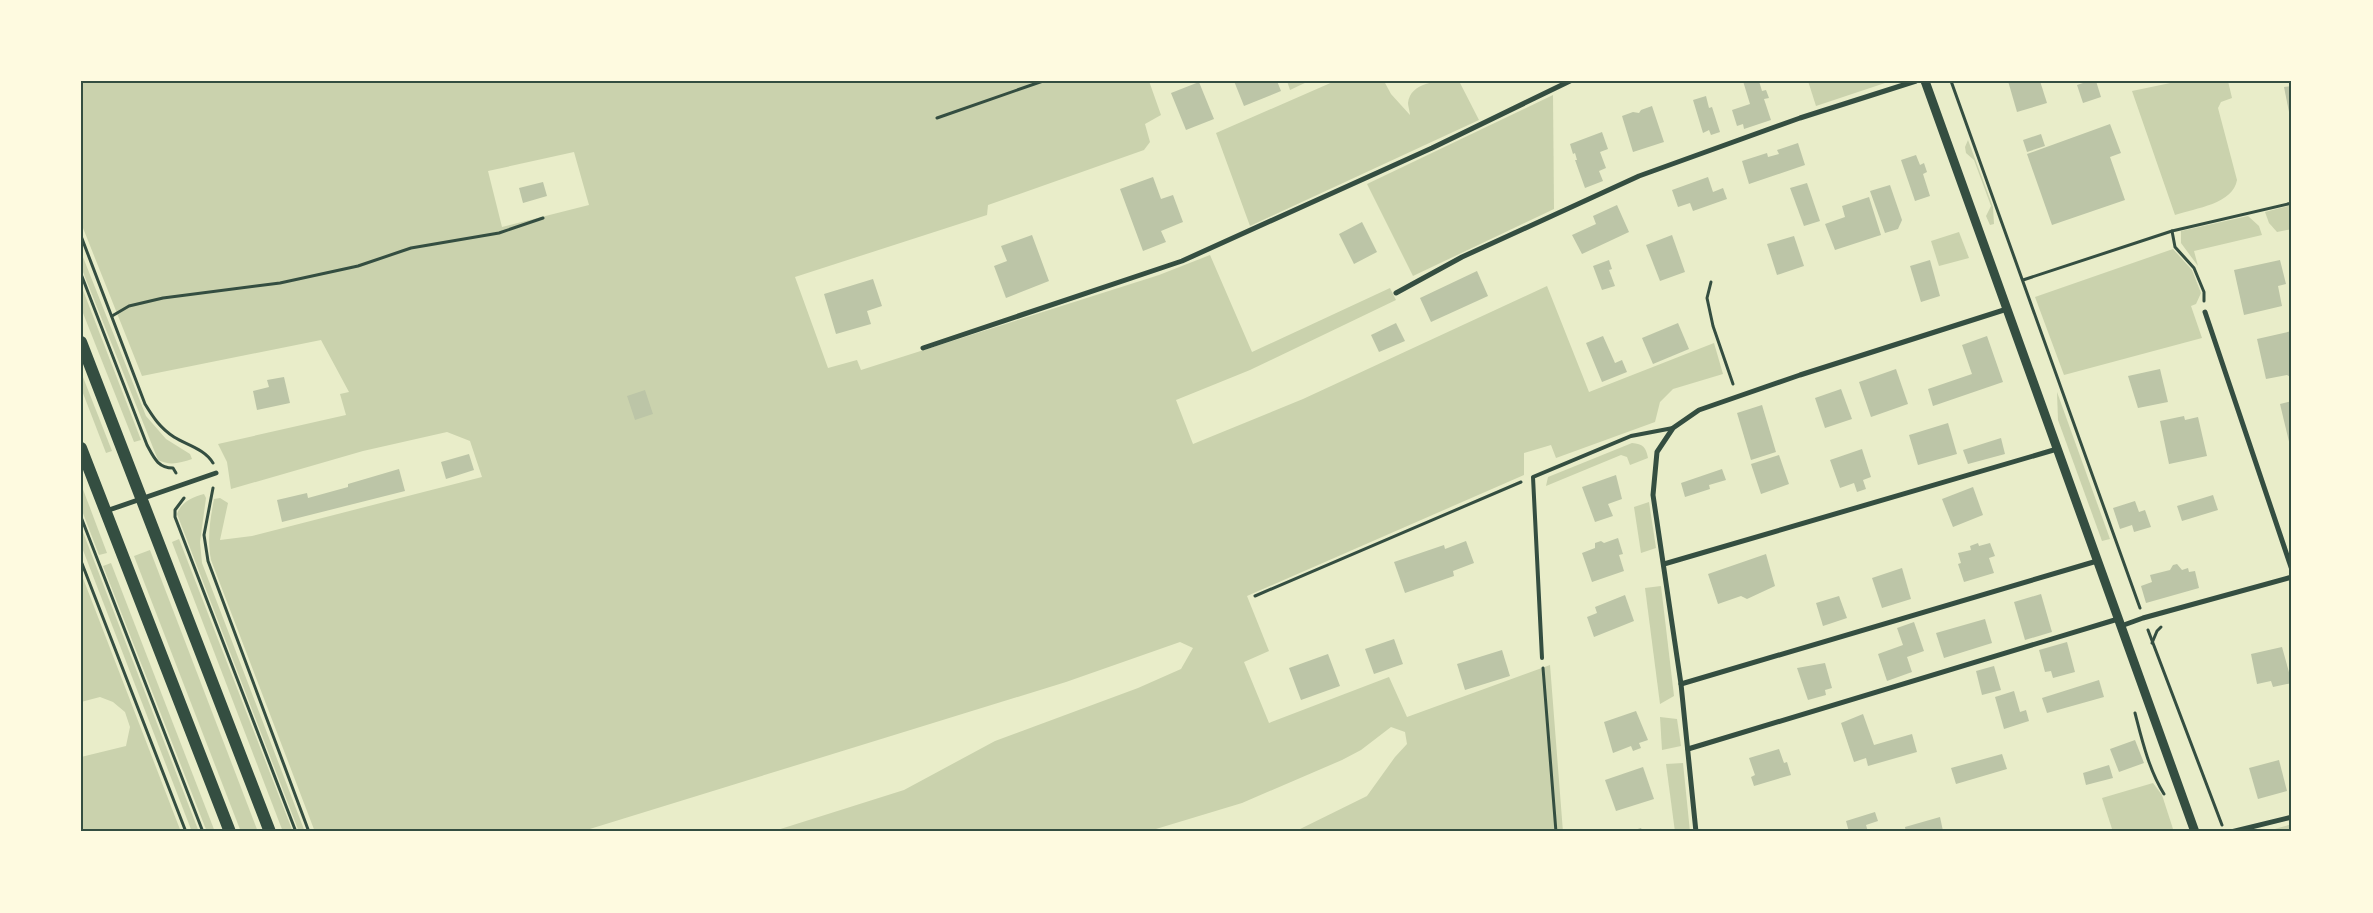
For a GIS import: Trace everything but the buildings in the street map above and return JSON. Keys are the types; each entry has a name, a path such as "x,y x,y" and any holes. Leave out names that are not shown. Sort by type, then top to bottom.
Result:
{"main road":[{"path":"81,342 270,832"},
{"path":"81,448 230,832"}],"street":[{"path":"923,348 1182,261 1432,148 1570,81"},
{"path":"1396,293 1462,257 1639,176 1800,118 1916,81"},
{"path":"1925,81 2195,832"},
{"path":"1696,832 1681,684 1653,495 1657,452 1673,428 1699,410 2007,309"},
{"path":"2205,312 2292,570"},
{"path":"1664,564 2056,449"},
{"path":"106,511 216,473"},
{"path":"1681,684 2097,561"},
{"path":"1688,749 2120,623 2292,577"},
{"path":"2231,832 2292,817"}],"lane":[{"path":"1542,658 1533,476 1631,436 1673,428"}],"path":[{"path":"937,118 1043,81"},
{"path":"1951,81 2143,618 2225,832"},
{"path":"2023,280 2172,231 2292,203"},
{"path":"112,316 129,306 163,298 290,280 358,266 411,248 499,233 543,218"},
{"path":"2172,231 2175,247 2194,268 2204,292 2205,312"},
{"path":"81,236 145,404 159,425 180,441 208,454 215,467 216,473 204,535 208,561 309,832"},
{"path":"81,274 147,445 158,463 164,468 173,468 181,486 184,498 174,510 175,517 296,832"},
{"path":"1711,282 1706,298 1713,326 1737,397"},
{"path":"1255,596 1533,476"},
{"path":"81,517 203,832"},
{"path":"81,561 186,832"},
{"path":"1542,658 1556,832"}],"green space":[{"path":"81,81 1149,81 1161,115 1145,124 1150,142 1144,150 988,205 987,215 795,277 828,368 857,360 861,370 1159,275 1210,255 1252,352 1390,288 1396,300 1250,370 1176,400 1193,444 1303,399 1547,286 1589,392 1714,343 1723,374 1673,389 1660,402 1655,422 1556,458 1551,445 1524,453 1524,475 1247,596 1269,651 1244,662 1269,723 1389,677 1407,717 1550,665 1563,832 1294,832 1367,796 1395,757 1407,744 1405,732 1391,727 1361,750 1342,760 1242,803 1146,832 771,832 904,790 995,741 1138,688 1181,669 1193,648 1180,642 1066,682 580,832 315,832 211,560 209,545 214,499 220,498 228,503 220,540 252,536 482,477 470,441 447,432 363,451 231,489 227,462 218,444 346,415 340,394 349,392 321,340 142,376 81,223","holes":["574,152 589,205 502,227 488,171"]},
{"path":"1287,81 1309,81 1290,90"},
{"path":"1335,81 1384,81 1391,94 1410,115 1408,103 1410,95 1415,90 1428,83 1459,81 1479,120 1250,226 1216,133"},
{"path":"1808,81 1891,81 1816,106"},
{"path":"2180,81 2228,81 2232,98 2221,102 2218,108 2237,180 2229,195 2221,200 2175,215 2132,91"},
{"path":"1553,95 1554,209 1413,276 1367,184"},
{"path":"1968,140 1993,207 1994,224 1990,225 1986,216 1991,206 1974,160 1966,153 1965,147"},
{"path":"2292,205 2292,229 2277,232 2269,223 2265,212"},
{"path":"2248,216 2259,226 2262,235 2194,251 2198,266 2181,243 2181,231"},
{"path":"1959,232 1969,258 1939,266 1931,241"},
{"path":"2173,249 2192,270 2201,293 2196,304 2191,306 2202,338 2064,375 2035,297"},
{"path":"81,252 146,416 166,439 190,454 192,459 179,463 158,460 81,267"},
{"path":"81,285 141,440 134,442 81,308"},
{"path":"81,372 112,451 106,453 81,388"},
{"path":"2057,392 2110,539 2102,541 2058,420"},
{"path":"1632,443 1643,447 1648,458 1630,465 1627,457 1621,455 1546,486 1548,477"},
{"path":"81,484 107,553 99,555 81,508"},
{"path":"204,494 206,498 200,542 202,563 305,832 299,832 177,514 184,503"},
{"path":"1649,502 1656,548 1641,553 1634,507"},
{"path":"81,527 199,832 192,832 81,545"},
{"path":"179,539 293,832 283,832 172,542"},
{"path":"150,550 258,832 241,832 134,556"},
{"path":"111,563 215,832 207,832 103,566"},
{"path":"81,573 181,832 81,832 81,757 126,746 130,727 125,712 113,702 100,697 81,702"},
{"path":"1661,586 1674,696 1660,704 1645,588"},
{"path":"1660,717 1677,719 1681,746 1662,750"},
{"path":"1683,763 1690,832 1675,832 1666,764"},
{"path":"2153,783 2162,795 2174,832 2113,832 2102,798"},
{"path":"2292,824 2292,832 2264,832"}]}
